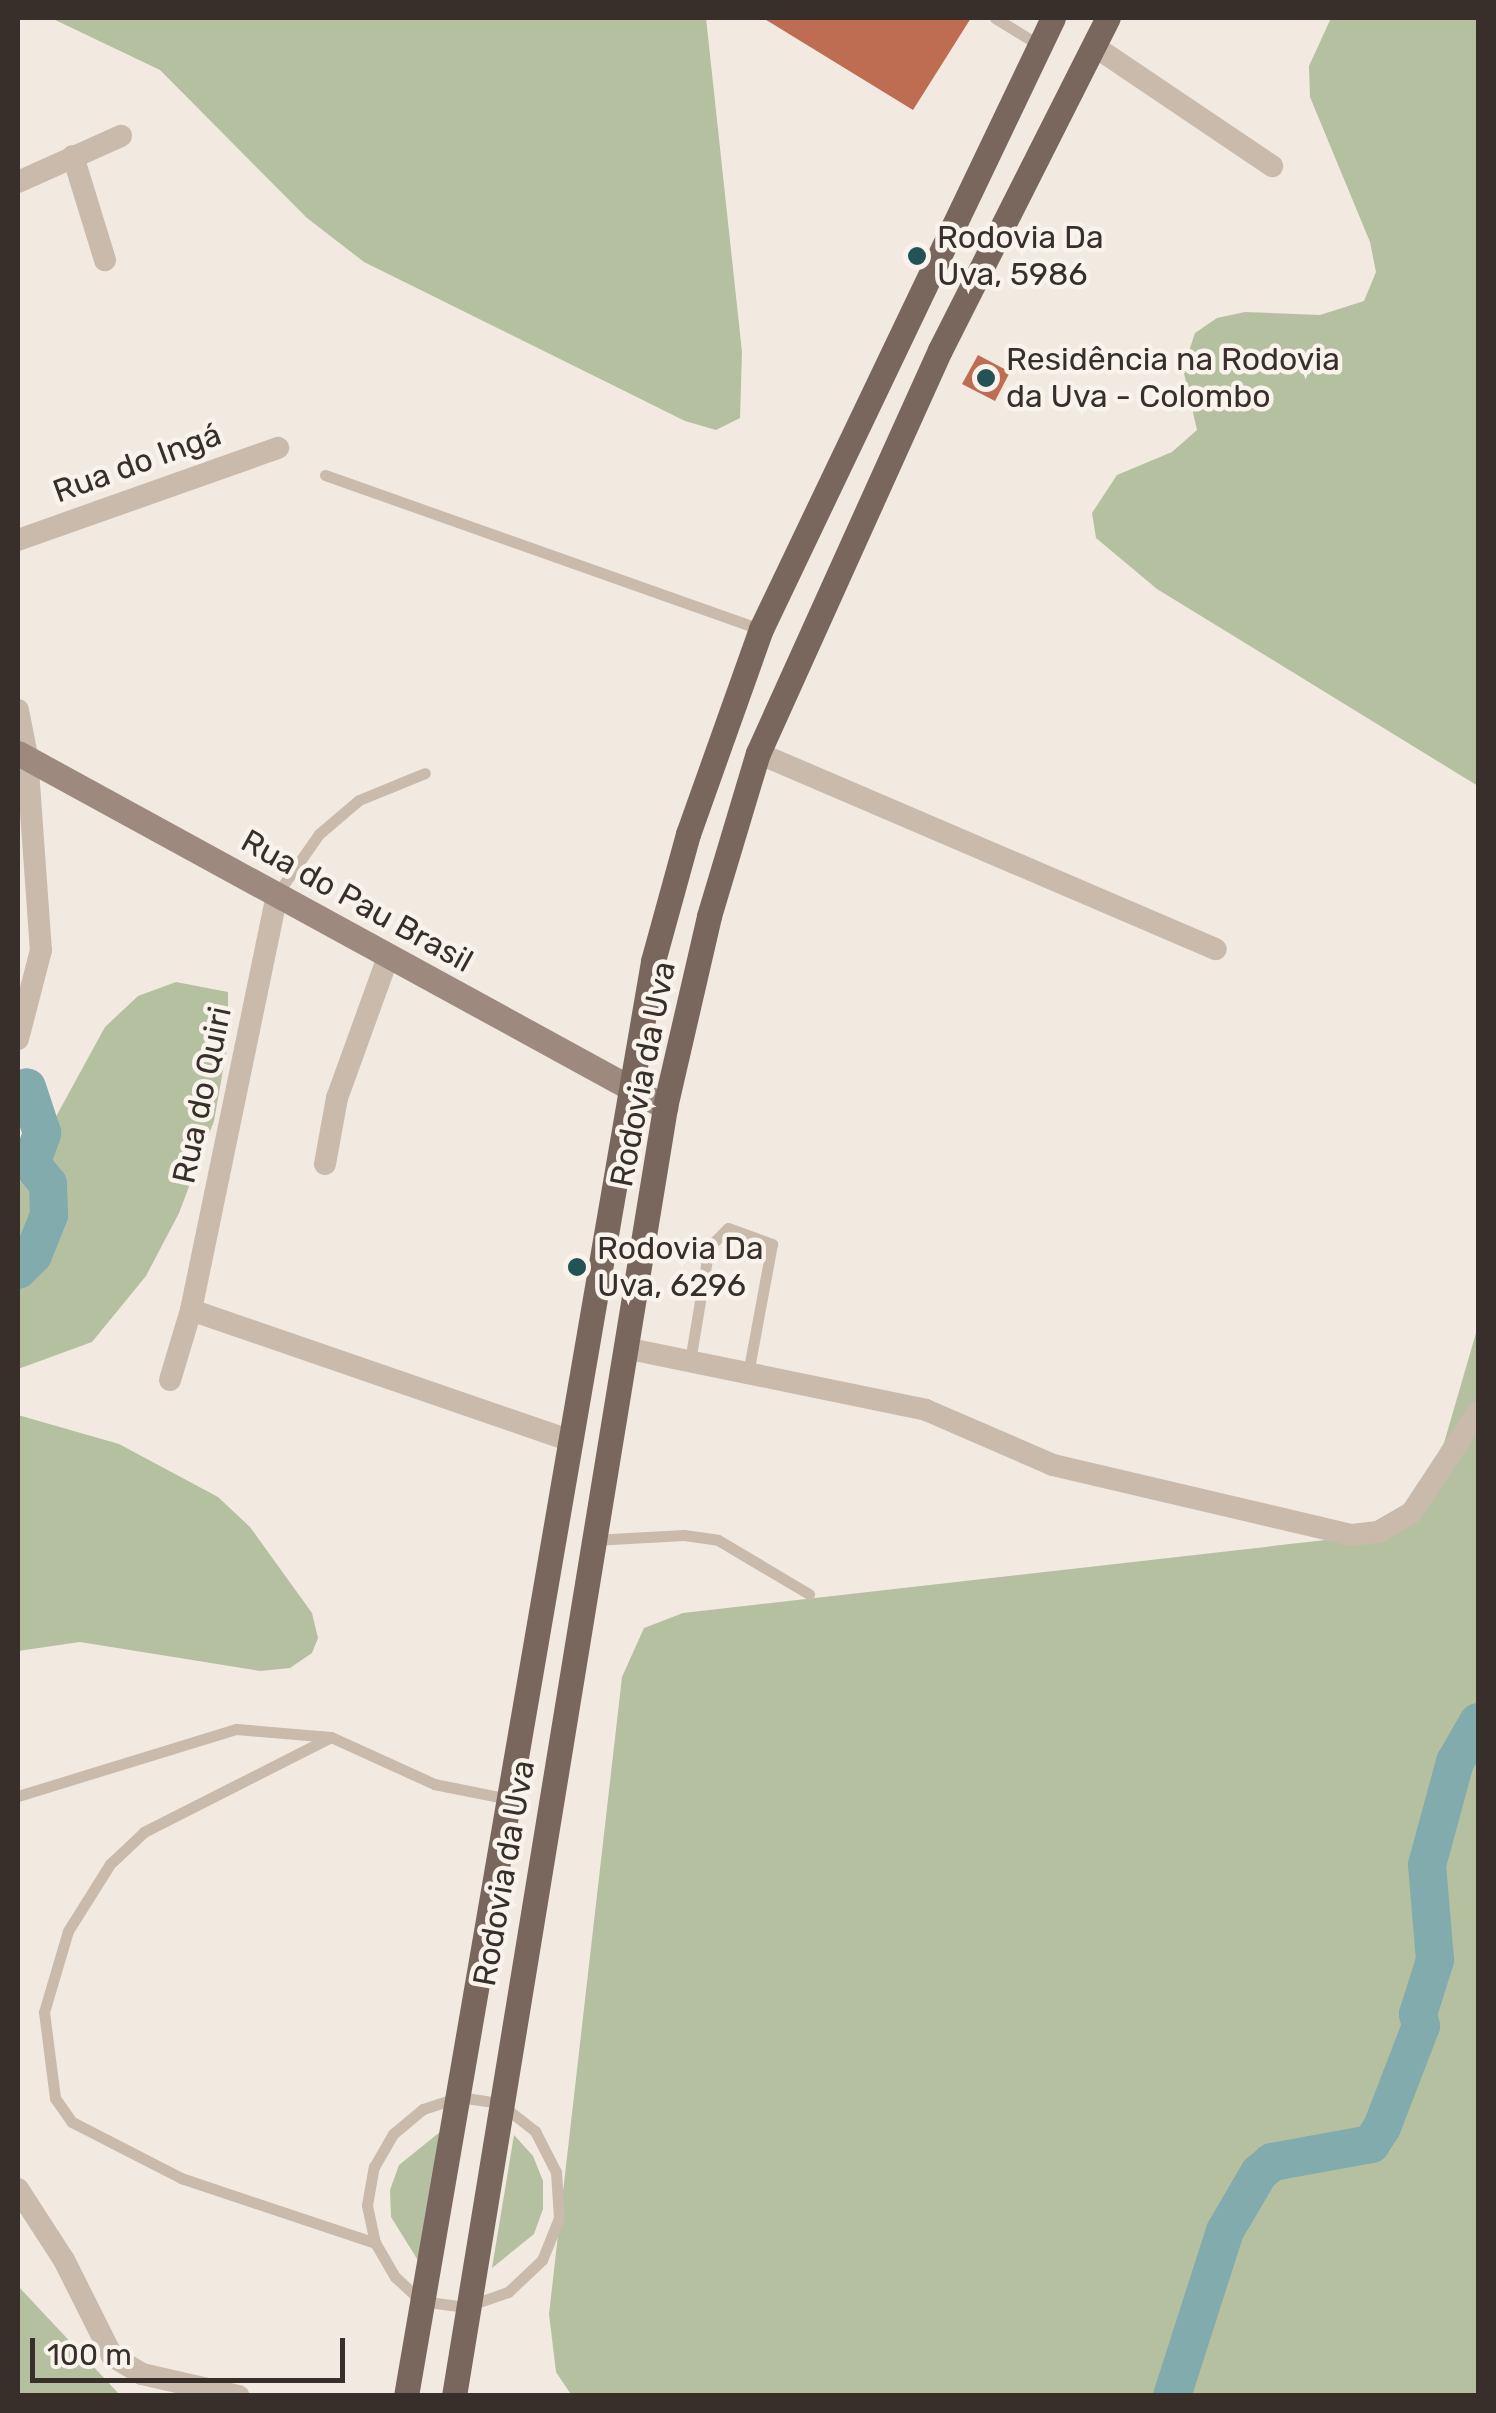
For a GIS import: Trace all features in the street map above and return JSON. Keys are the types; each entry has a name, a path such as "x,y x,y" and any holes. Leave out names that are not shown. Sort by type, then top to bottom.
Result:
{"main road":[{"name":"Rodovia da Uva","path":"406,2396 628,1088 653,961 688,834 761,629 1053,18"},
{"name":"Rodovia da Uva","path":"454,2396 498,2103 666,1107 709,916 758,753 940,350 1108,18"}],"street":[{"path":"1094,46 1272,166"},
{"path":"19,177 122,136"},
{"path":"73,156 104,260"},
{"name":"Rua do Ingá","path":"18,540 278,448"},
{"path":"18,710 42,950 23,996 18,1038"},
{"path":"758,753 1216,949"},
{"name":"Rua do Pau Brasil","path":"22,754 666,1107"},
{"name":"Rua do Quiri","path":"170,1380 190,1310 278,894"},
{"path":"325,1164 337,1098 388,957"},
{"path":"190,1310 569,1440"},
{"path":"625,1348 926,1410 1053,1464 1352,1535 1378,1532 1412,1512 1478,1412"},
{"path":"18,2189 64,2260 112,2356 142,2374 239,2396"}],"lane":[{"path":"995,18 1039,45"},
{"path":"325,476 761,629"},
{"path":"278,894 319,834 359,800 425,773"},
{"path":"690,1361 709,1248 728,1228 772,1244 748,1373"},
{"path":"593,1540 684,1535 718,1540 809,1594"},
{"path":"18,1796 236,1729 331,1737 434,1784 509,1799"},
{"path":"331,1737 144,1832 110,1864 68,1930 44,2012 55,2098 72,2122 181,2178 374,2244"},
{"path":"459,2096 498,2103 542,2145 556,2172 559,2218 542,2260 508,2292 465,2307 420,2301 374,2244 367,2206 374,2168 393,2134 423,2109 459,2096"}],"green space":[{"path":"51,18 706,18 742,352 740,418 716,430 685,421 364,262 307,218 160,70"},
{"path":"1331,18 1478,18 1478,786 1157,589 1096,538 1092,513 1117,475 1172,452 1197,430 1183,369 1195,333 1217,318 1245,312 1320,315 1364,301 1376,272 1370,242 1310,97 1309,66"},
{"path":"176,982 228,992 228,1042 214,1121 179,1213 146,1276 92,1342 18,1369 18,1186 105,1027 138,996"},
{"path":"1478,1326 1478,2395 572,2396 556,2372 549,2314 622,1677 644,1628 683,1613 1370,1535 1399,1523 1444,1443"},
{"path":"18,1415 119,1444 218,1497 250,1527 312,1613 318,1638 312,1653 290,1668 260,1671 80,1642 18,1651"},
{"path":"440,2132 419,2262 391,2217 390,2190 399,2165"},
{"path":"514,2135 533,2156 543,2181 543,2209 534,2234 492,2268"},
{"path":"18,2286 120,2395 18,2395"}],"building":[{"path":"763,18 971,18 913,110"},
{"name":"Residência na Rodovia da Uva - Colombo","path":"978,355 1010,372 995,401 962,384"}],"waterway":[{"path":"18,1270 33,1255 49,1215 48,1184 31,1164 42,1133 27,1087"},
{"path":"1172,2396 1225,2231 1259,2173 1272,2162 1371,2144 1382,2127 1421,2026 1418,2014 1435,1960 1427,1865 1455,1762 1478,1722"}],"place":[{"name":"Rodovia Da Uva, 5986","path":"917,256"},
{"name":"Residência na Rodovia da Uva - Colombo","path":"986,378"},
{"name":"Rodovia Da Uva, 6296","path":"577,1267"}]}
